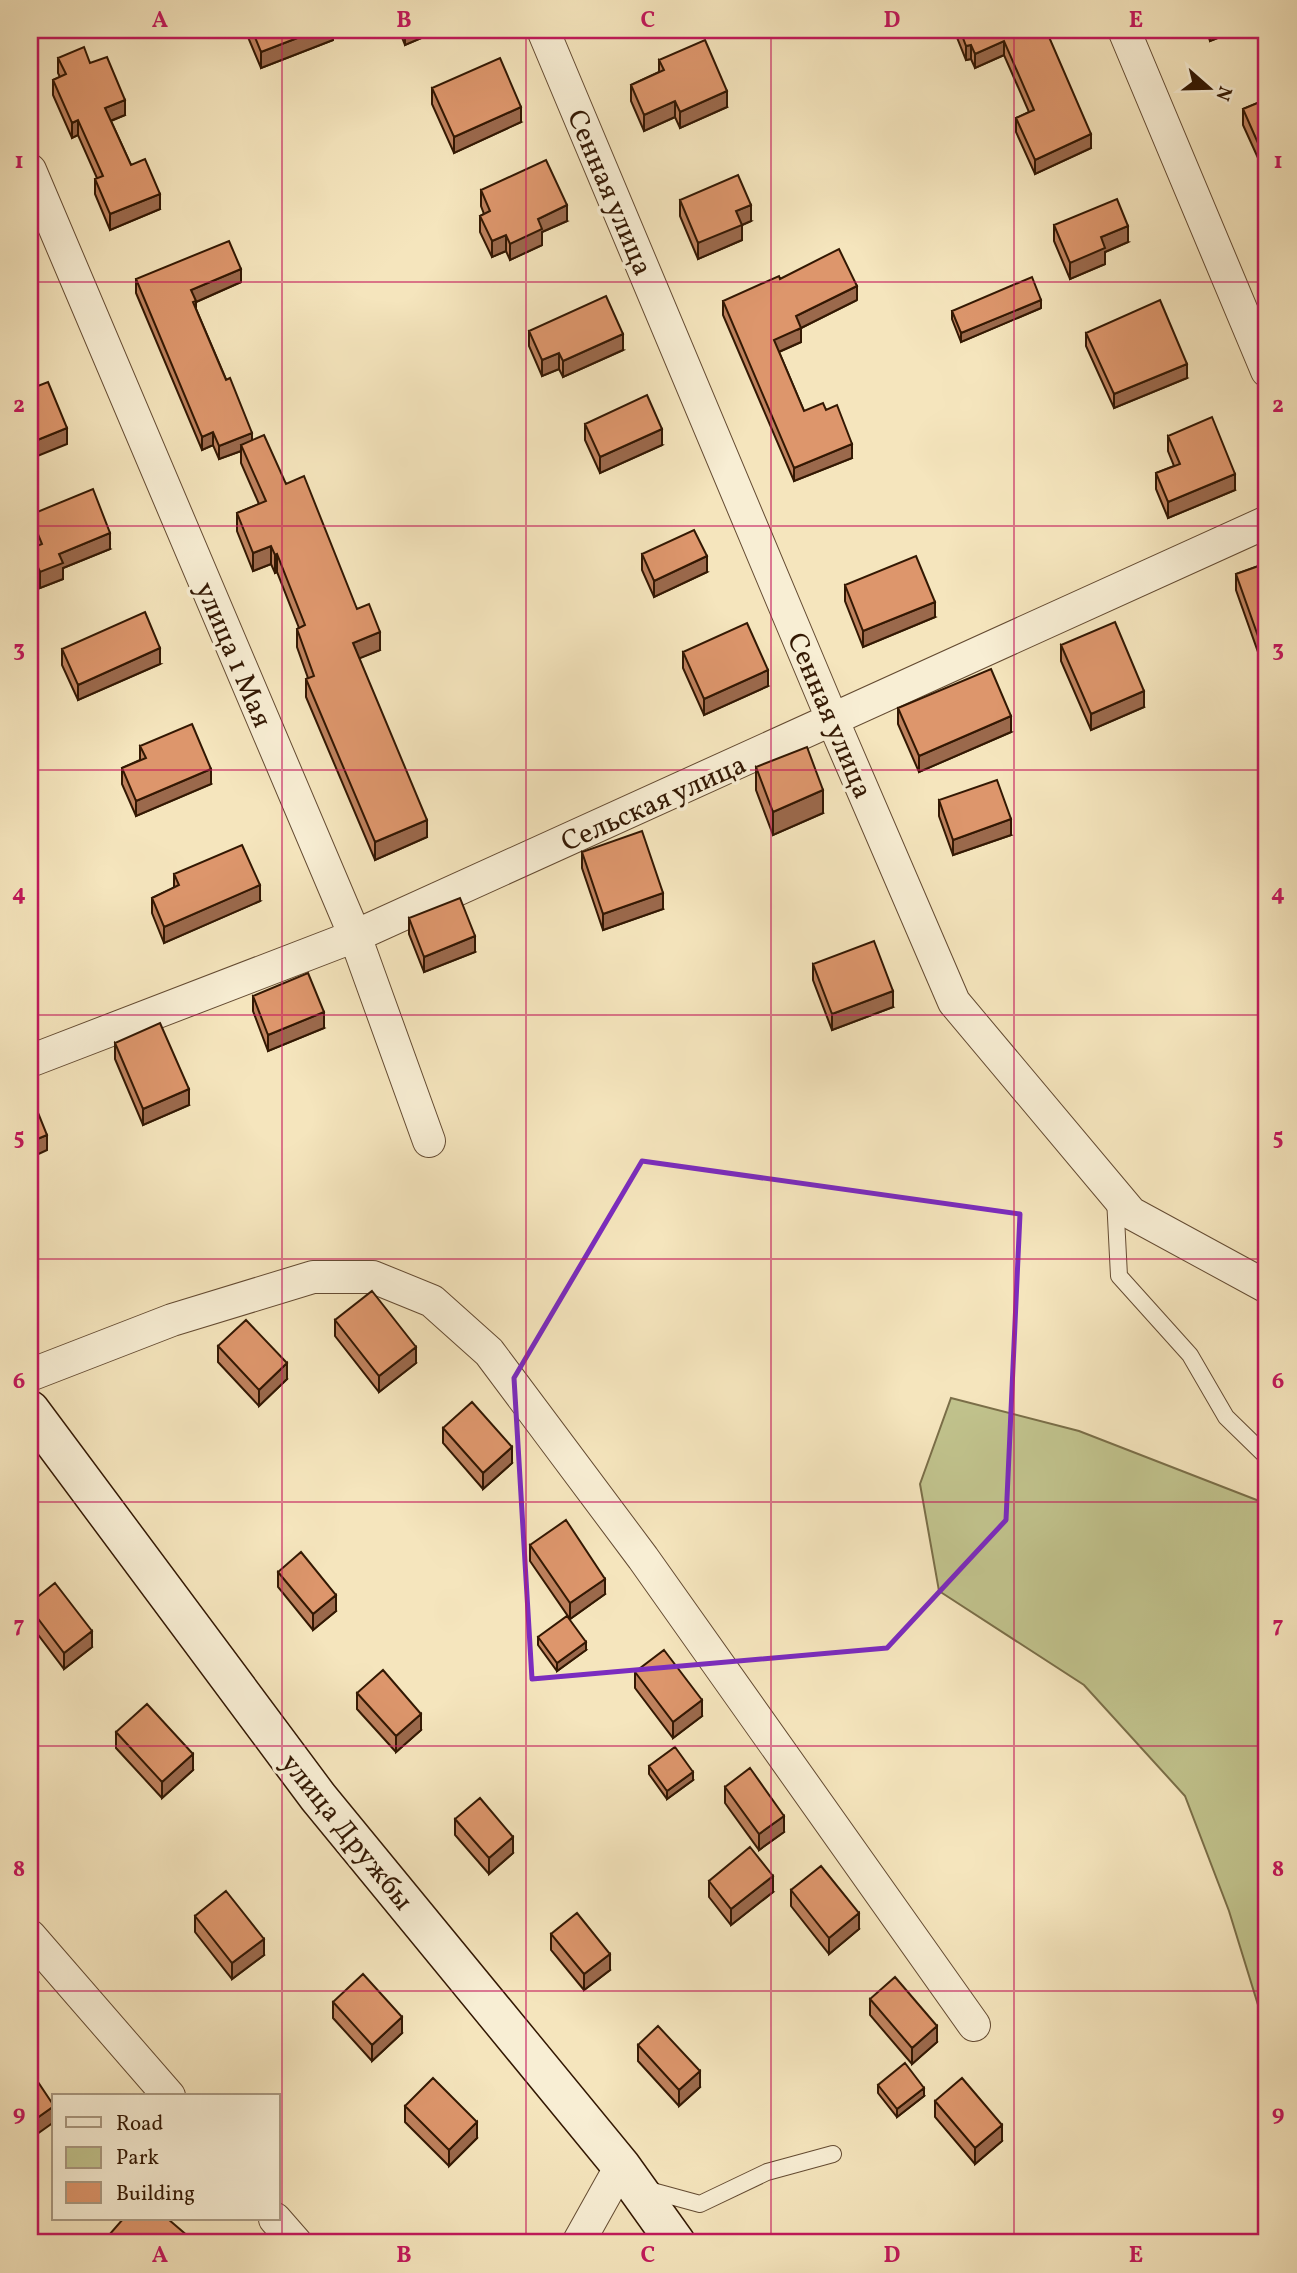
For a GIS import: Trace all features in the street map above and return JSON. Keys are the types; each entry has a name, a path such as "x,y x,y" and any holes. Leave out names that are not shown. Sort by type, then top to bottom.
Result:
{"street":[{"name":"Сенная улица","path":"543,30 832,721 954,1002 1131,1213 1267,1287"},
{"path":"1124,30 1267,371"},
{"name":"улица 1 Мая","path":"30,170 355,936 429,1141"},
{"name":"Сельская улица","path":"30,1060 355,936 1267,522"},
{"path":"30,1375 172,1320 313,1277 373,1277 432,1301 489,1352 643,1558 974,2025"},
{"name":"улица Дружбы","path":"30,1410 318,1797 628,2176 676,2243"},
{"path":"30,1936 167,2094"},
{"path":"578,2243 628,2176"},
{"path":"276,2220 296,2243"}],"lane":[{"path":"1115,1192 1119,1276 1190,1355 1226,1417 1267,1457"},
{"path":"628,2176 700,2204 767,2172 833,2154"}],"highlighted area":[{"path":"642,1161 1020,1214 1006,1520 887,1648 532,1679 514,1378"}],"green space":[{"path":"951,1398 1079,1431 1267,1504 1267,2034 1229,1911 1185,1796 1084,1685 939,1591 920,1484"}],"building":[{"path":"252,30 318,30 261,52"},
{"path":"960,30 1046,30 1091,134 1035,160 1016,118 1034,110 1004,41 975,54 971,45 966,46"},
{"path":"705,40 727,91 680,112 675,101 644,115 631,85 664,70 659,60"},
{"path":"84,47 90,63 107,57 125,100 105,108 131,165 145,159 160,194 110,214 95,179 103,176 78,120 72,123 53,80 66,74 58,58"},
{"path":"500,58 521,107 454,137 432,88"},
{"path":"1267,99 1267,138 1258,143 1243,109"},
{"path":"546,160 567,205 538,219 542,229 510,244 506,235 492,241 480,216 490,211 481,190"},
{"path":"738,175 751,205 736,211 742,225 698,243 680,200"},
{"path":"1117,199 1128,226 1101,237 1105,248 1070,263 1054,225"},
{"path":"229,241 241,269 191,290 196,301 193,302 226,380 230,378 252,433 219,446 213,432 202,437 136,279"},
{"path":"839,249 857,286 796,316 801,328 774,340 804,411 823,403 826,410 837,405 852,444 794,468 723,301 779,276 780,279"},
{"path":"1032,277 1041,300 961,333 952,311"},
{"path":"606,296 623,334 563,361 559,353 542,360 529,331"},
{"path":"1160,300 1187,364 1114,394 1086,333"},
{"path":"48,382 67,428 30,443 30,389"},
{"path":"647,395 662,429 600,457 585,424"},
{"path":"1212,417 1235,474 1168,502 1156,473 1180,464 1168,436"},
{"path":"264,435 286,484 304,476 357,609 369,604 380,632 353,643 427,820 375,842 306,679 314,676 297,629 305,625 277,554 275,555 271,546 253,553 237,513 266,501 241,445"},
{"path":"93,489 110,533 59,554 63,563 40,572 30,549 42,544 30,515"},
{"path":"694,530 707,556 654,581 642,554"},
{"path":"916,556 935,602 863,631 845,585"},
{"path":"1267,563 1267,633 1258,636 1236,574"},
{"path":"145,612 160,648 78,685 62,649"},
{"path":"1115,622 1144,691 1091,714 1061,645"},
{"path":"747,623 768,670 704,699 683,652"},
{"path":"991,669 1011,716 919,756 898,708"},
{"path":"192,724 211,769 136,801 122,768 146,758 140,746"},
{"path":"807,747 823,790 773,812 756,767"},
{"path":"997,780 1011,819 953,840 939,800"},
{"path":"642,831 663,893 603,914 582,852"},
{"path":"242,845 260,885 164,927 152,898 179,885 174,874"},
{"path":"460,898 475,936 424,957 409,918"},
{"path":"874,941 893,991 832,1014 813,964"},
{"path":"308,973 324,1012 268,1035 253,996"},
{"path":"160,1023 189,1089 143,1109 115,1043"},
{"path":"30,1093 47,1135 30,1142"},
{"path":"372,1291 416,1347 379,1376 335,1320"},
{"path":"246,1320 287,1363 259,1390 218,1346"},
{"path":"472,1402 512,1447 483,1473 443,1428"},
{"path":"566,1520 605,1579 570,1603 530,1545"},
{"path":"301,1552 336,1595 313,1614 278,1572"},
{"path":"55,1583 92,1631 64,1653 30,1608 30,1603"},
{"path":"567,1616 586,1642 557,1663 538,1637"},
{"path":"664,1650 702,1700 673,1722 635,1672"},
{"path":"383,1670 421,1714 396,1736 357,1693"},
{"path":"147,1704 193,1754 162,1782 116,1732"},
{"path":"675,1747 693,1772 667,1791 649,1766"},
{"path":"750,1768 784,1816 759,1834 725,1787"},
{"path":"480,1798 513,1837 489,1858 455,1819"},
{"path":"750,1847 773,1876 731,1909 709,1881"},
{"path":"821,1866 859,1913 829,1938 791,1890"},
{"path":"226,1891 264,1939 232,1963 195,1916"},
{"path":"577,1913 610,1954 584,1974 551,1934"},
{"path":"363,1974 402,2017 372,2045 333,2002"},
{"path":"895,1977 937,2026 912,2048 870,1999"},
{"path":"658,2026 700,2071 679,2090 638,2045"},
{"path":"905,2063 924,2088 897,2109 878,2085"},
{"path":"30,2070 52,2103 52,2107 30,2123"},
{"path":"433,2078 477,2122 449,2150 405,2106"},
{"path":"962,2078 1002,2125 975,2148 935,2101"},
{"path":"122,2220 169,2220 196,2243 102,2243"}]}
